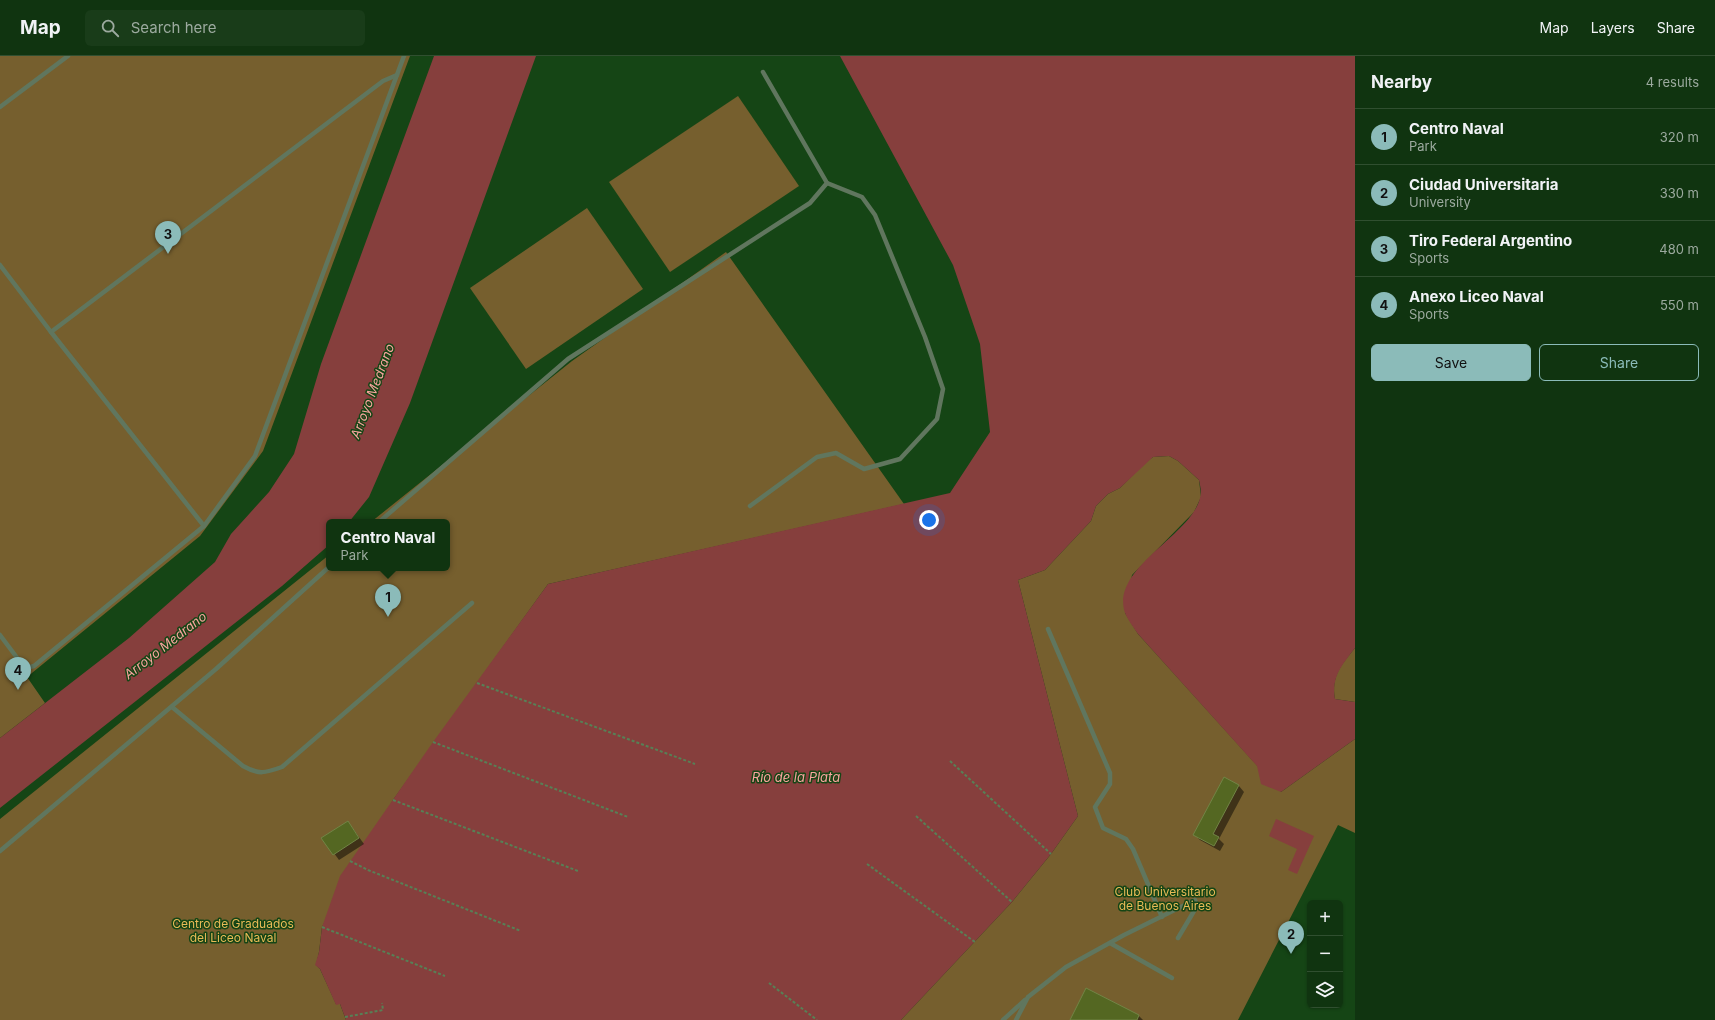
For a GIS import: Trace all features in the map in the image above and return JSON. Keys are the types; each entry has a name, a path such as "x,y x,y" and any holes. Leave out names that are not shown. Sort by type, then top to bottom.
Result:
{"lane":[{"path":"0,107 68,56"},
{"path":"0,636 26,668 34,666 204,526 255,456 404,56"},
{"path":"750,506 817,457 836,453 864,469 900,459 937,419 943,389 925,337 875,215 862,198 827,184 763,72"},
{"path":"51,332 383,82 397,75"},
{"path":"382,519 568,359 810,203 827,184"},
{"path":"0,266 204,526"},
{"path":"0,851 222,664 326,570"},
{"path":"172,706 243,766 254,772 267,772 282,767 472,603"},
{"path":"1048,629 1110,773 1110,784 1095,807 1103,828 1126,839 1133,849 1162,917"},
{"path":"1003,1020 1028,997 1066,967 1195,900 1196,906 1178,938"},
{"path":"1110,943 1172,978"},
{"path":"1016,1020 1028,997"}],"path":[{"path":"477,683 695,764"},
{"path":"433,742 628,817"},
{"path":"950,761 1051,854"},
{"path":"393,800 578,871"},
{"path":"916,816 1012,902"},
{"path":"350,861 368,870 521,931"},
{"path":"867,864 975,942"},
{"path":"322,927 444,976"},
{"path":"769,983 817,1020"},
{"path":"345,1017 383,1010 382,1003"}],"green space":[{"path":"0,56 410,56 263,451 200,536 27,677 45,703 0,738"},
{"path":"738,96 799,186 670,272 609,182"},
{"path":"587,208 643,289 526,369 470,288"},
{"name":"Centro de Graduados del Liceo Naval","path":"726,252 904,504 548,584 393,800 322,927 316,965 320,969 336,1004 340,1004 346,1020 0,1020 0,819 326,557 326,571 450,571 450,519 375,519 572,361"},
{"name":"Club Universitario de Buenos Aires","path":"1169,456 1178,461 1199,480 1201,497 1194,512 1132,575 1125,613 1138,634 1281,792 1355,739 1355,833 1338,825 1238,1020 901,1020 1012,902 1051,854 1078,816 1018,580 1045,570 1091,521 1096,506 1108,494 1120,488 1145,463 1153,457"},
{"path":"1355,648 1355,702 1335,699 1334,684 1338,671"}],"water":[{"name":"Arroyo Medrano","path":"434,56 536,56 410,403 369,497 351,519 326,519 326,548 282,586 0,808 0,738 129,638 215,562 231,534 269,492 294,454 321,364"},
{"name":"Río de la Plata","path":"840,56 1355,56 1355,648 1336,678 1334,691 1335,699 1355,702 1355,739 1281,792 1261,784 1257,766 1138,634 1125,613 1124,597 1129,581 1140,567 1182,526 1194,512 1201,494 1199,480 1178,461 1169,456 1153,457 1120,488 1108,494 1096,506 1091,521 1045,570 1018,580 1078,816 1051,854 1012,902 901,1020 346,1020 340,1004 336,1005 320,969 315,965 319,952 322,927 340,876 433,742 548,584 950,493 990,432 980,344 953,265"},
{"path":"1276,819 1314,836 1297,874 1288,870 1297,849 1269,836"}],"building":[{"path":"1224,777 1239,785 1213,834 1219,837 1214,846 1193,835"},
{"path":"348,821 359,838 333,855 321,838"},
{"path":"1086,988 1139,1015 1137,1020 1070,1020"}],"place":[{"name":"Tiro Federal Argentino","path":"168,254"},
{"name":"Centro Naval","path":"388,617"},
{"name":"Anexo Liceo Naval","path":"18,690"},
{"name":"Ciudad Universitaria","path":"1291,954"}]}
